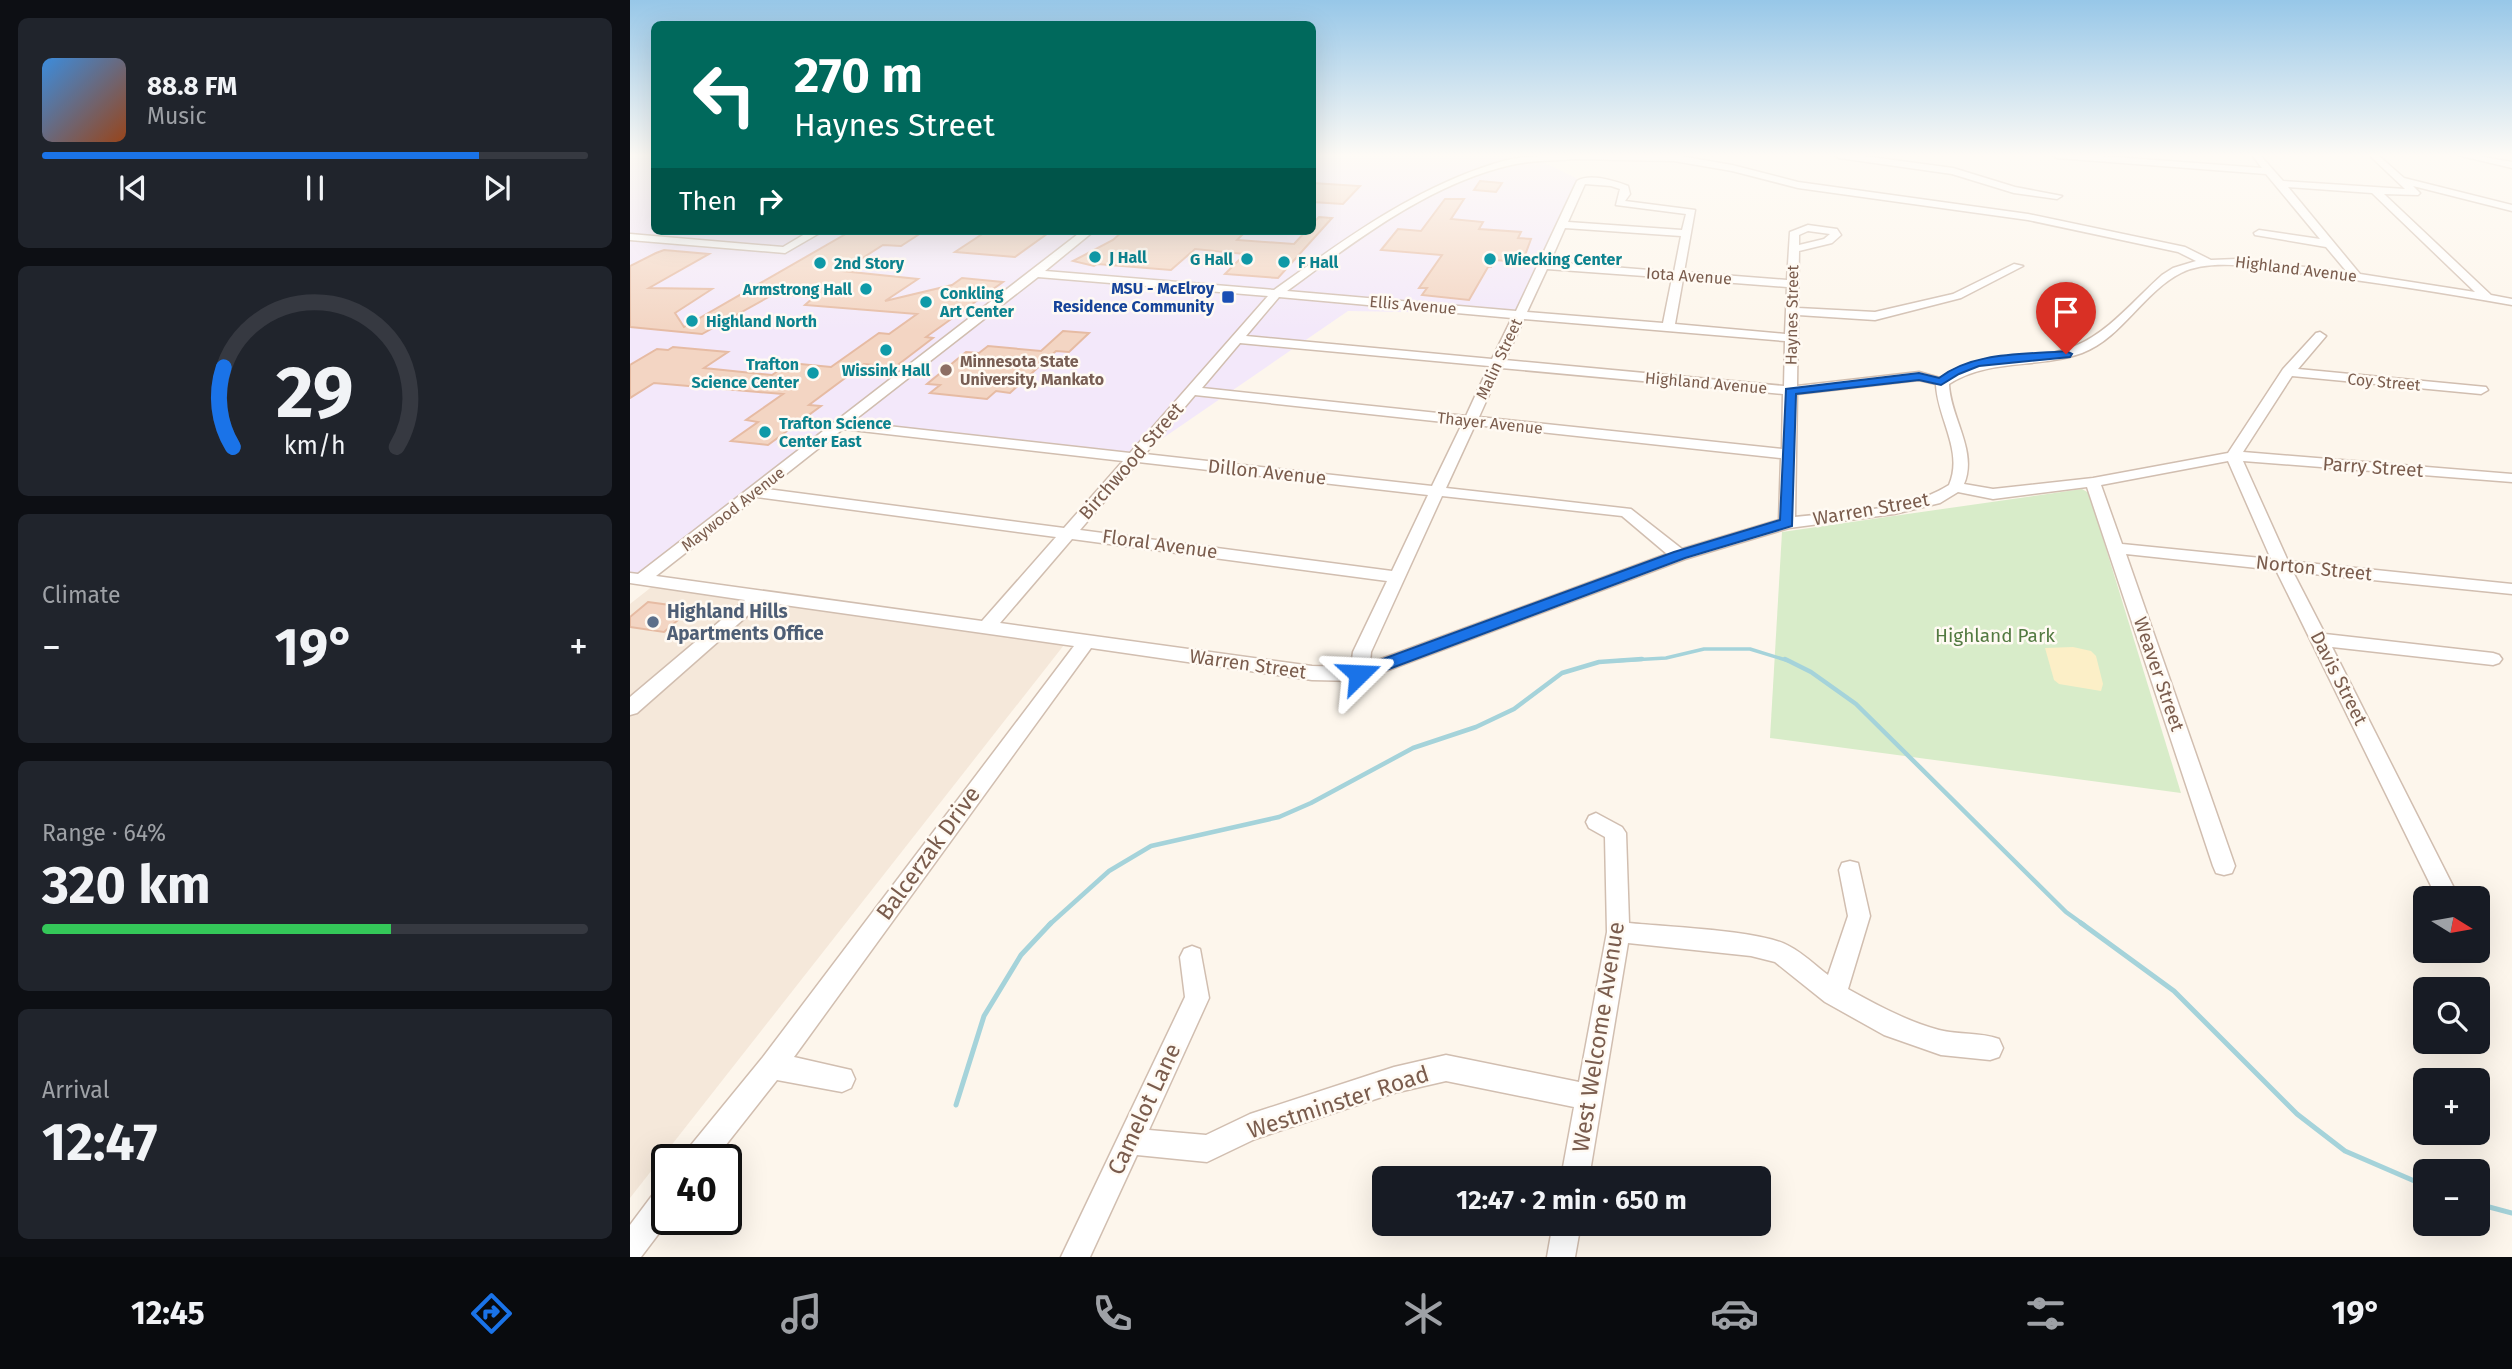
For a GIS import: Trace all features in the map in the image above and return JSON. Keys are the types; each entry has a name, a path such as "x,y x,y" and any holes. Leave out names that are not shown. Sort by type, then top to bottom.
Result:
{"street":[{"name":"Birchwood Street","path":"986,628 1277,293 1338,249 1396,214"},
{"name":"Malin Street","path":"1359,674 1362,652 1566,214"},
{"name":"Malin Street","path":"1686,233 1692,214"},
{"name":"Birchwood Street","path":"2004,214 2181,250 2207,262"},
{"path":"2305,214 2356,276"},
{"path":"2399,214 2488,298"},
{"path":"1561,225 1686,233 1668,327"},
{"name":"Haynes Street","path":"1787,523 1794,234 1803,229 1815,228 1833,231 1836,235 1828,241 1794,249"},
{"path":"632,238 651,230"},
{"path":"2259,233 2330,244"},
{"path":"632,238 785,250 811,235"},
{"name":"Maywood Avenue","path":"636,578 755,492 1084,235"},
{"name":"Highland Avenue","path":"1238,339 1790,391 1919,376 1941,382 1955,371 1977,363 2044,358 2084,349 2166,277 2177,270 2207,262 2237,261 2356,276 2512,302"},
{"name":"Iota Avenue","path":"1543,265 1793,284"},
{"path":"1792,311 1875,316 1957,296 2018,266"},
{"name":"Ellis Avenue","path":"1035,272 1792,338"},
{"path":"2233,457 2288,372 2320,336"},
{"name":"Coy Street","path":"2288,372 2481,390"},
{"path":"1941,382 1941,399 1957,442 1962,467 1960,480 1955,487"},
{"name":"Thayer Avenue","path":"1192,391 1789,454"},
{"name":"Dillon Avenue","path":"841,425 1626,512 1679,555"},
{"name":"Parry Street","path":"2233,457 2512,478"},
{"name":"Warren Street","path":"636,578 1312,673 1359,674 1679,555 1787,523 1894,509 1935,500 1955,487 1993,494 2093,482 2233,457"},
{"name":"Davis Street","path":"2233,457 2281,564 2442,886"},
{"name":"Weaver Street","path":"2093,482 2224,866"},
{"name":"Floral Avenue","path":"755,492 1397,577"},
{"name":"Norton Street","path":"2116,548 2512,589"},
{"path":"630,708 761,595"},
{"path":"2320,639 2493,659"},
{"name":"Balcerzak Drive","path":"710,1144 772,1066 1086,642"},
{"name":"West Welcome Avenue","path":"1577,1166 1618,932 1615,834 1596,822"},
{"path":"1834,993 1859,916 1850,870"},
{"path":"1618,932 1751,946 1781,953 1834,993 1893,1027 1941,1043 1990,1048"},
{"name":"Camelot Lane","path":"1075,1257 1197,998 1192,957"},
{"path":"772,1066 842,1079"},
{"name":"Westminster Road","path":"1129,1141 1207,1149 1250,1127 1394,1080 1446,1068 1590,1097"},
{"path":"630,1248 651,1220"},
{"path":"1561,1257 1565,1236"}],"shaded area":[{"name":"Minnesota State University, Mankato","path":"630,214 651,214 651,235 1316,235 1316,214 1567,214 1520,314 1348,311 1134,458 841,425 642,579 630,578"},
{"path":"654,585 1064,645 672,1144 651,1144 651,1171 630,1198 630,604"}],"green space":[{"name":"Highland Park","path":"2082,489 2089,493 2181,793 1770,738 1782,532"}],"sand":[{"path":"2073,647 2091,651 2096,656 2103,684 2101,691 2059,684 2054,680 2045,648"}],"building":[{"name":"Wiecking Center","path":"1434,214 1454,214 1451,219 1483,222 1479,229 1521,232 1518,238 1531,239 1524,258 1519,262 1495,260 1469,300 1422,295 1427,288 1419,288 1442,255 1381,250 1398,229 1421,231"},
{"path":"1319,217 1332,218 1278,278 1225,274 1245,254 1195,249 1171,270 1097,264 1094,266 1073,261 1119,235 1242,235 1237,240 1294,244 1302,235 1316,235 1316,220"},
{"path":"844,235 918,235 901,246 883,245 842,271 918,279 885,301 952,285 962,278 1003,282 926,337 933,338 895,367 864,364 809,405 821,406 768,445 731,441 758,422 746,420 783,394 654,383 630,398 630,365 657,349 668,350 673,347 728,352 704,368 772,375 790,363 831,367 879,333 889,334 917,314 805,305 814,297 774,294 702,334 630,327 630,266 664,250 709,254 649,288 712,289 675,313 684,327"},
{"path":"981,235 1045,235 1015,257 955,252"},
{"path":"1063,331 1089,333 1069,352 1056,351 1010,393 996,391 987,399 930,393 940,385 927,384 966,352 979,353 988,346 1041,351"},
{"name":"Highland Hills Apartments Office","path":"648,602 692,608 664,632 630,627 630,617"}],"waterway":[{"path":"1615,661 1666,658 1704,649 1750,649 1789,661"},
{"path":"1615,661 1642,659"},
{"path":"1785,659 1789,661"},
{"path":"1050,924 1109,871 1151,846 1279,817 1311,803 1413,748 1476,727 1514,709 1562,673 1599,662 1615,661"},
{"path":"1789,661 1811,672 1856,704 2066,912 2084,925"},
{"path":"2081,923 2174,991 2297,1114 2345,1151 2413,1180"},
{"path":"956,1105 984,1016 1021,955 1050,924"},
{"path":"2490,1207 2512,1213"}],"place":[{"name":"J Hall","path":"1095,257"},
{"name":"G Hall","path":"1247,259"},
{"name":"Wiecking Center","path":"1490,259"},
{"name":"F Hall","path":"1284,262"},
{"name":"2nd Story","path":"820,263"},
{"name":"Armstrong Hall","path":"866,289"},
{"name":"MSU - McElroy Residence Community","path":"1228,297"},
{"name":"Conkling Art Center","path":"926,302"},
{"name":"Highland North","path":"692,321"},
{"name":"Wissink Hall","path":"886,350"},
{"name":"Minnesota State University, Mankato","path":"946,370"},
{"name":"Trafton Science Center","path":"813,373"},
{"name":"Trafton Science Center East","path":"765,432"},
{"name":"Highland Hills Apartments Office","path":"653,622"}],"route":[{"path":"1359,674 1679,555 1787,523 1790,391 1919,376 1941,382 1955,371 1977,363 2066,354"}]}
